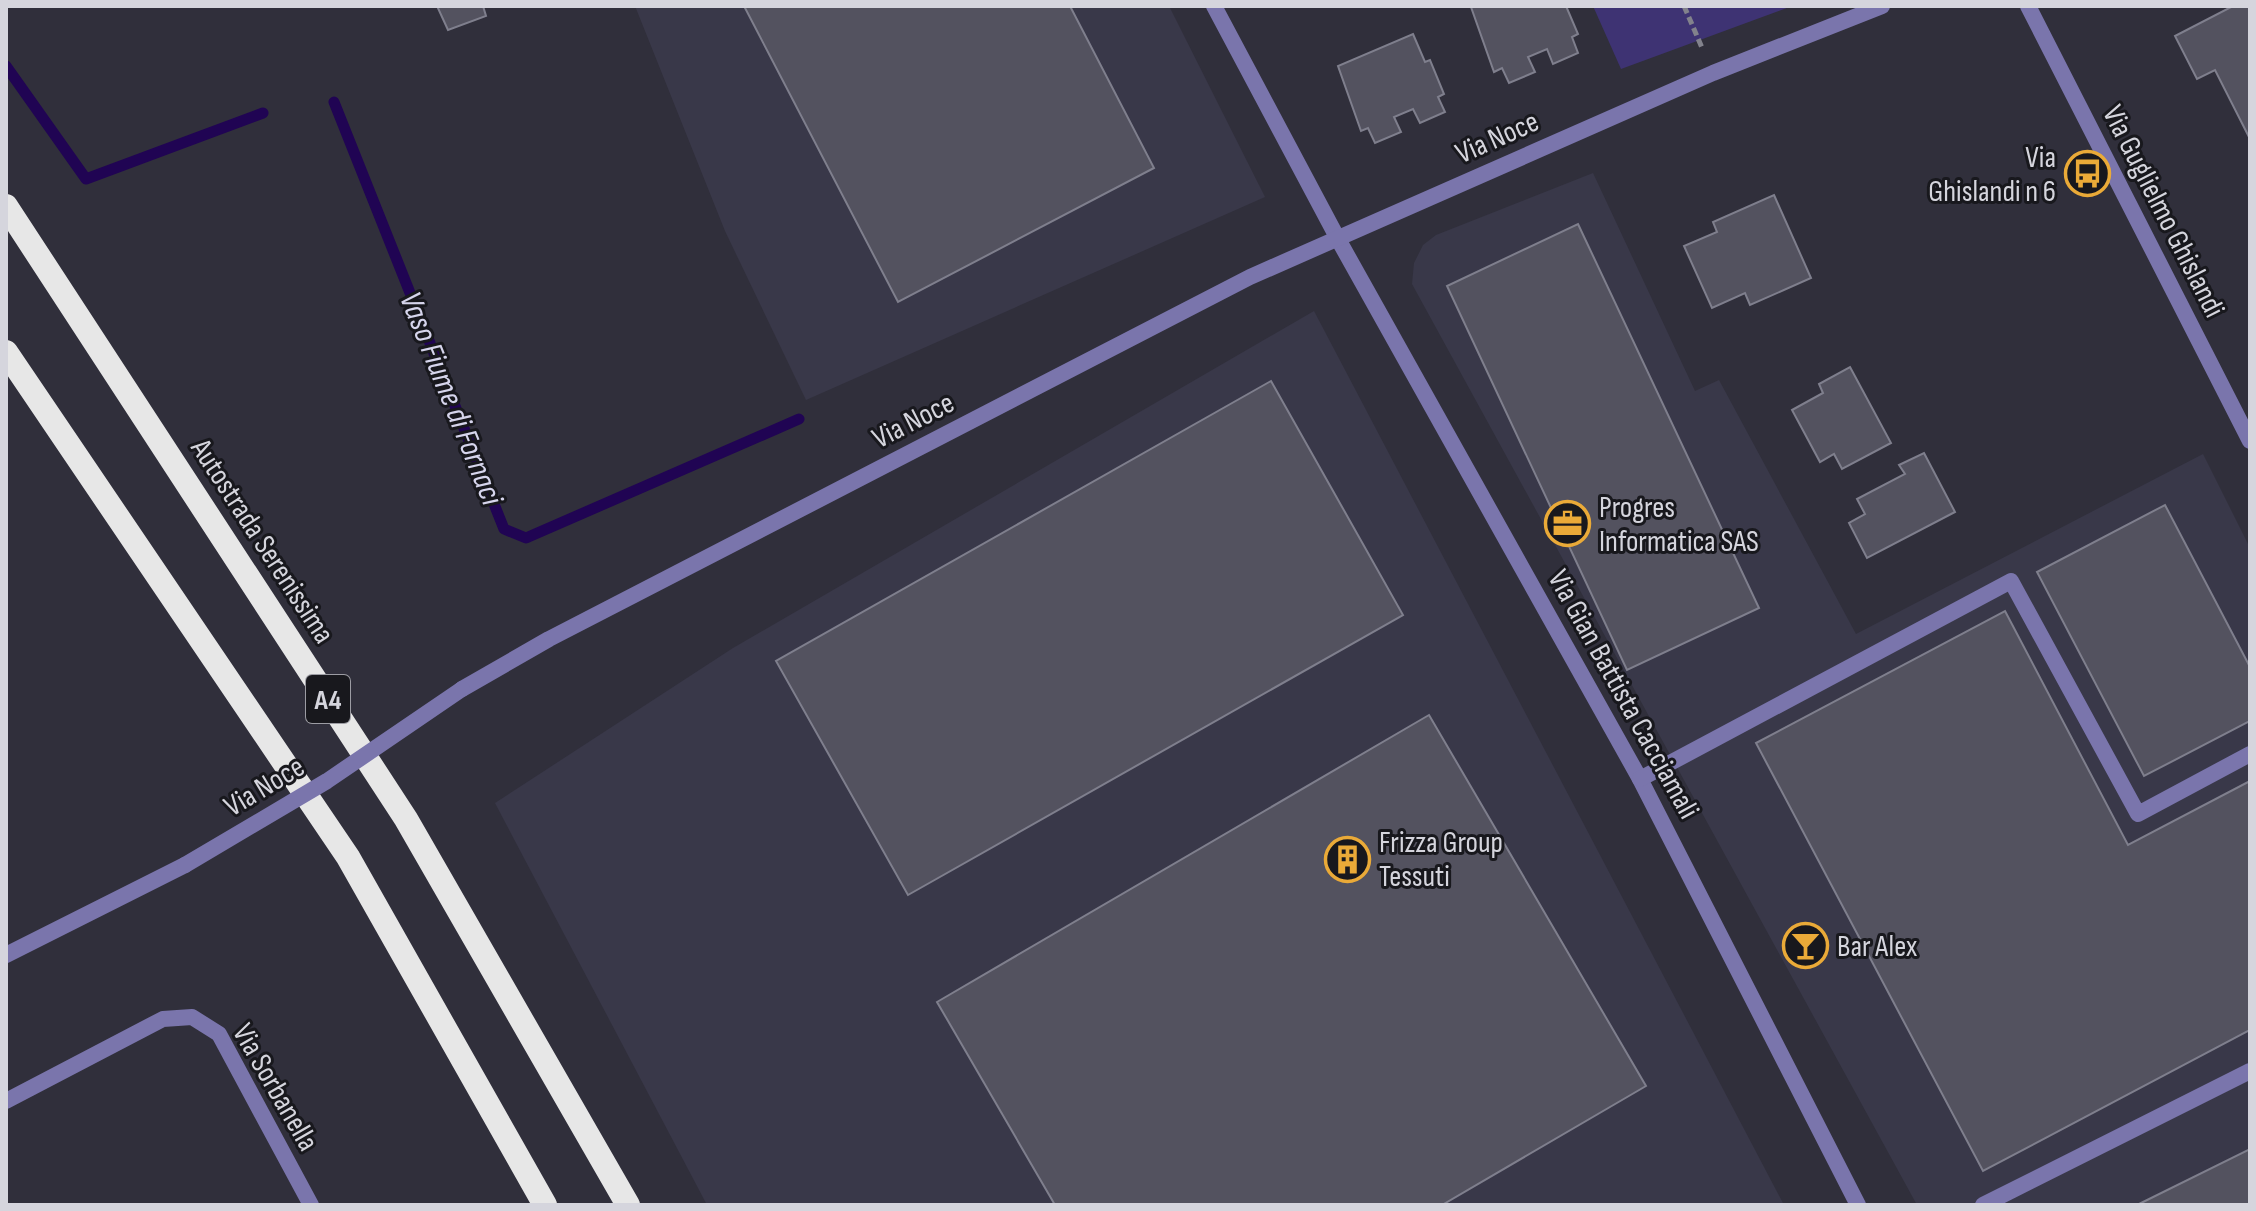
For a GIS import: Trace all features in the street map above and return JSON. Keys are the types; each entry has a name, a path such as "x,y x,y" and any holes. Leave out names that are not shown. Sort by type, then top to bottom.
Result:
{"highway":[{"name":"Autostrada Serenissima","path":"6,206 406,819 628,1205"},
{"name":"A4","path":"6,352 348,857 545,1205"}],"street":[{"name":"Via Gian Battista Cacciamali","path":"1214,6 1338,239 1640,779 1858,1205"},
{"name":"Via Noce","path":"6,955 185,865 327,781 462,689 549,639 1194,306 1713,73 1882,6"},
{"name":"Via Guglielmo Ghislandi","path":"2035,8 2250,441"},
{"path":"1640,779 2011,581 2138,814 2250,754"},
{"name":"Via Sorbanella","path":"6,1101 163,1019 192,1017 219,1034 311,1205"},
{"path":"1983,1205 2250,1071"}],"path":[{"path":"1684,6 1713,73"}],"shaded area":[{"path":"635,6 1169,6 1265,197 806,400 725,231"},
{"path":"1593,6 1792,6 1621,69"},
{"path":"1593,173 1695,391 1719,380 1856,634 2203,454 2250,548 2250,1205 1917,1205 1412,284 1414,263 1423,245 1436,235"},
{"path":"1314,311 1784,1205 707,1205 495,803 733,648"}],"building":[{"path":"437,6 483,6 486,16 448,30"},
{"path":"744,6 1070,6 1154,168 898,302"},
{"path":"1566,6 1578,34 1572,37 1578,53 1553,64 1547,49 1528,57 1535,72 1509,83 1502,68 1494,72 1471,7"},
{"path":"2233,6 2250,6 2250,139 2215,70 2197,79 2175,36"},
{"path":"1413,34 1425,62 1430,60 1444,94 1438,97 1445,112 1420,123 1413,109 1394,117 1401,132 1375,143 1368,128 1361,131 1338,66"},
{"path":"1774,195 1811,278 1750,305 1745,293 1712,308 1684,246 1717,232 1713,222"},
{"path":"1578,224 1759,608 1627,670 1447,286"},
{"path":"1850,367 1891,443 1842,469 1834,454 1820,462 1792,410 1823,393 1819,384"},
{"path":"1271,381 1403,615 908,895 776,661"},
{"path":"1924,453 1955,512 1867,558 1849,523 1865,514 1857,499 1905,474 1899,465"},
{"path":"2165,505 2250,667 2250,721 2144,776 2037,572"},
{"path":"2005,611 2128,845 2250,781 2250,1030 1983,1171 1756,743"},
{"name":"Frizza Group Tessuti","path":"1429,715 1646,1086 1442,1205 1055,1205 937,1002"},
{"path":"2250,1149 2250,1205 2137,1205"}],"waterway":[{"name":"Vaso Fiume di Fornaci","path":"6,66 86,179 263,113"},
{"name":"Vaso Fiume di Fornaci","path":"334,102 504,529 526,538 799,419"}],"place":[{"name":"Via Ghislandi n 6","path":"2087,174"},
{"name":"Progres Informatica SAS","path":"1568,524"},
{"name":"Frizza Group Tessuti","path":"1348,859"},
{"name":"Bar Alex","path":"1806,946"}]}
